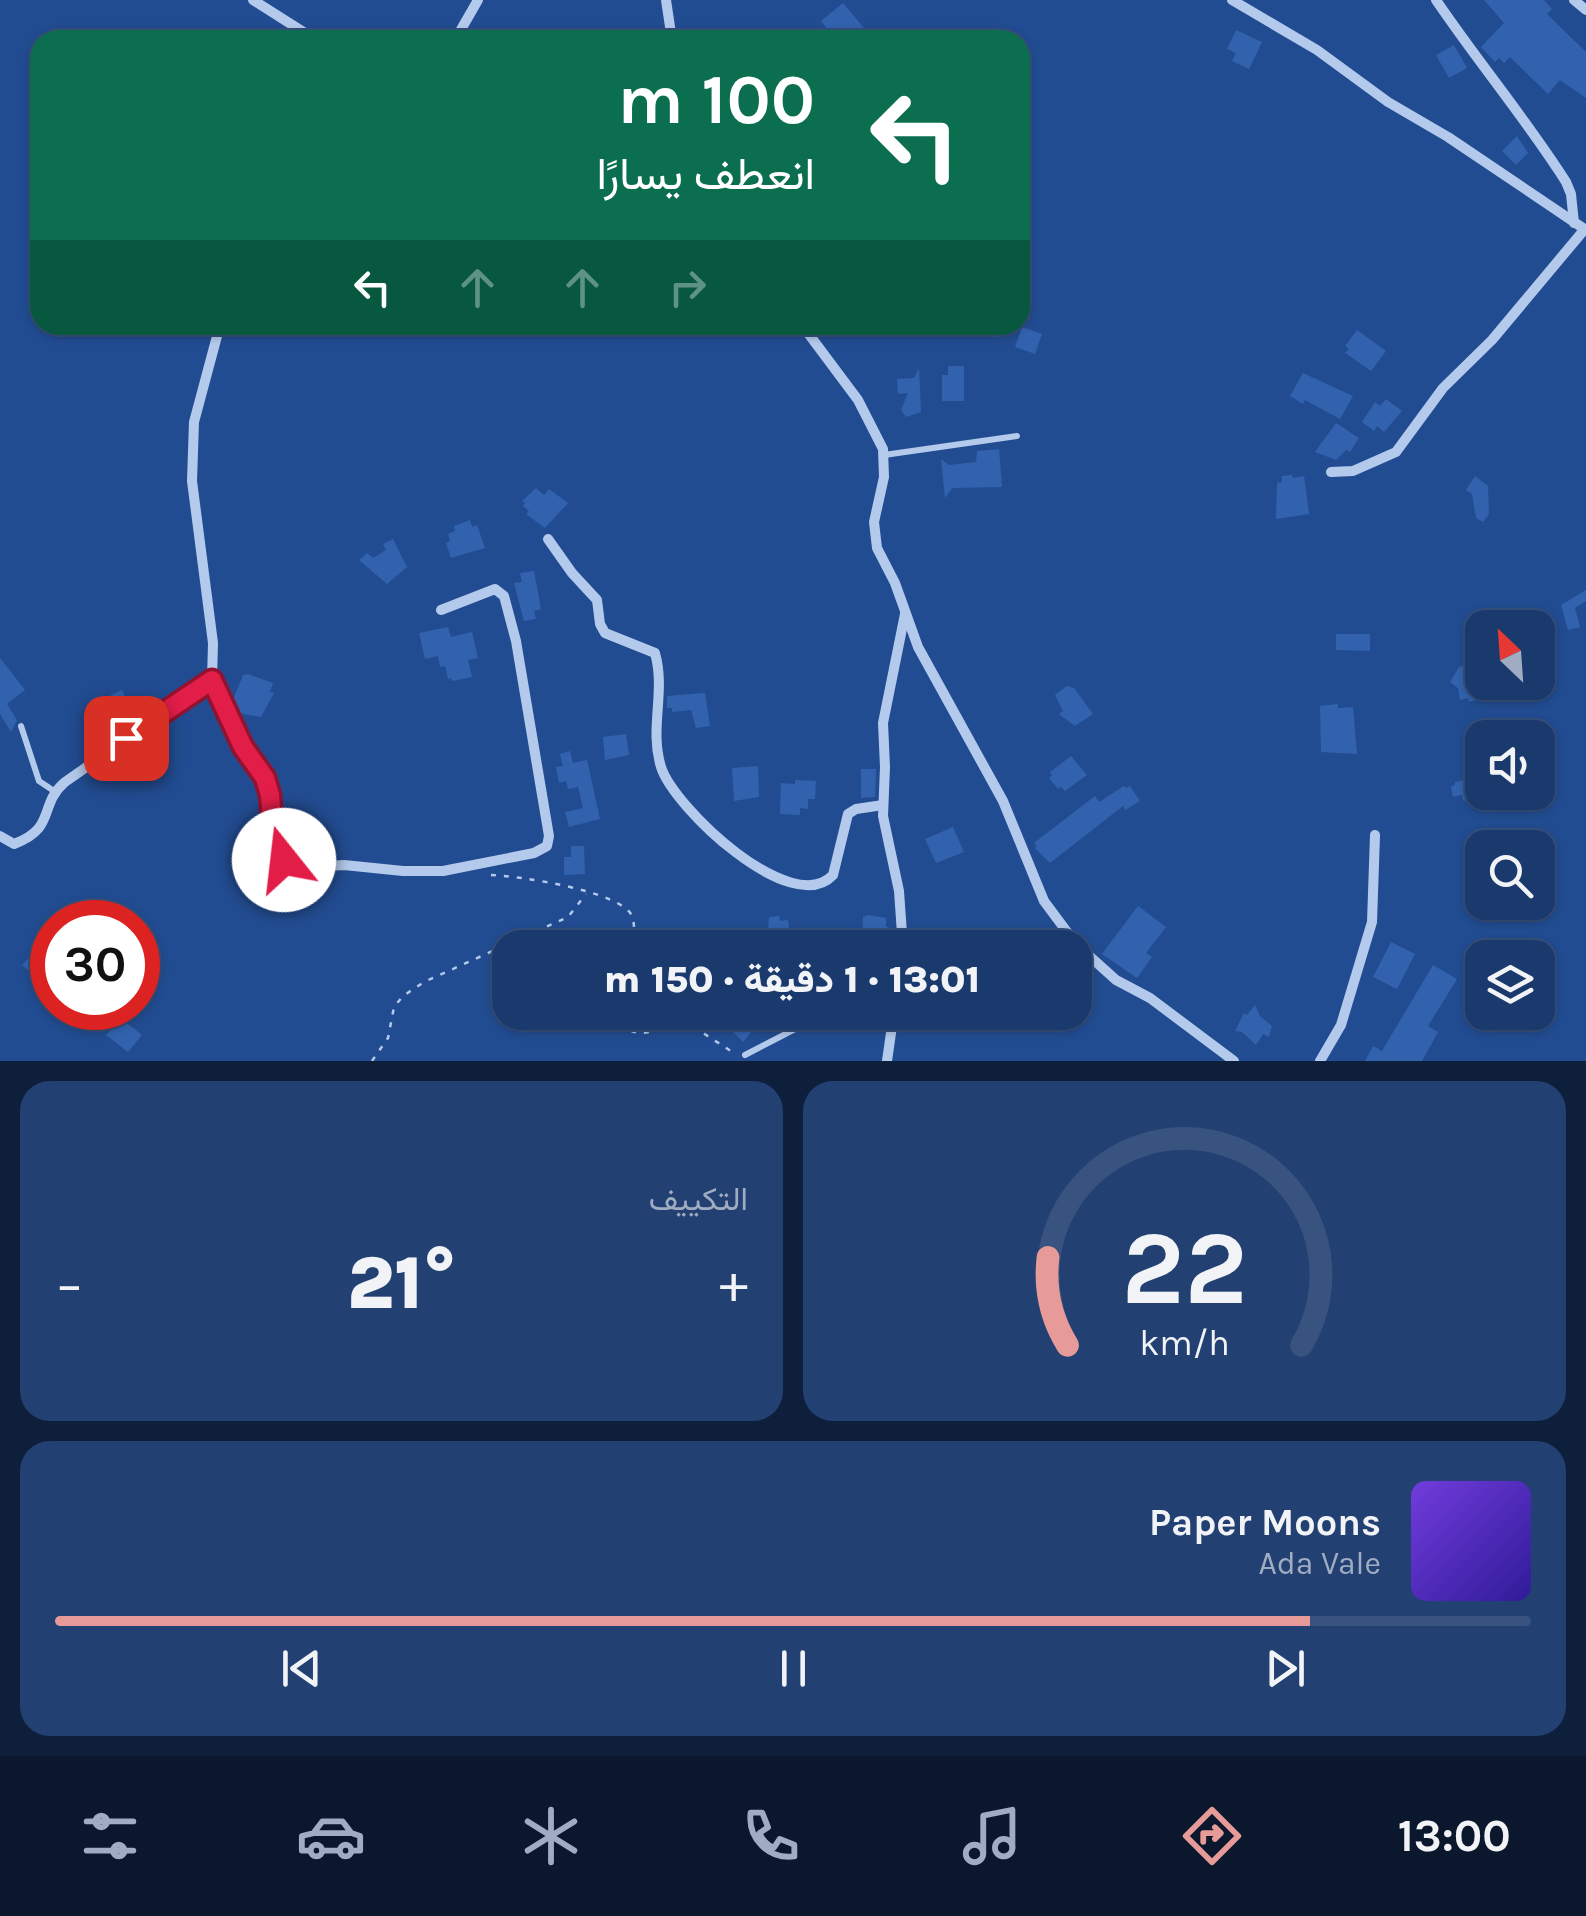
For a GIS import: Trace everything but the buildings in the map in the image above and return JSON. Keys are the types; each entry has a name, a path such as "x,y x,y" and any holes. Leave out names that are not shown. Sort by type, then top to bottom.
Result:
{"street":[{"path":"253,0 300,30"},
{"path":"461,30 478,0"},
{"path":"666,0 670,30"},
{"path":"1232,0 1317,50 1388,102 1448,137 1581,228"},
{"path":"1436,0 1566,182 1581,228"},
{"path":"1574,0 1586,10"},
{"path":"1330,472 1354,472 1396,452 1443,388 1492,340 1581,228"},
{"path":"217,335 194,422 192,481 213,643 212,680 243,747 265,778 274,845 284,860 310,867 443,870 534,853 547,846 549,836 516,641 504,596 495,589 485,591 440,610"},
{"path":"809,335 858,400 884,455 884,477 874,522 877,548 935,680 995,784 1033,880 1060,925 1116,980 1150,998 1234,1061"},
{"path":"548,539 597,600 605,633 655,653 660,703 654,716 661,769 688,808 726,846 753,866 790,881 827,882 834,875 848,814 883,805"},
{"path":"903,930 883,805 883,723 905,614"},
{"path":"0,836 14,844 35,836 48,816 54,791 212,680"},
{"path":"1320,1061 1341,1025 1372,922 1375,834"},
{"path":"887,1061 891,1030"}],"lane":[{"path":"884,455 1017,436"},
{"path":"22,726 40,781 54,791"},
{"path":"746,1055 794,1030"}],"path":[{"path":"473,865 488,874 532,877 617,900 632,914 635,930"},
{"path":"372,1061 388,1038 394,1007 403,996 424,982 568,916 586,894"},
{"path":"627,1030 638,1035 656,1030"},
{"path":"698,1030 732,1052 746,1055"}],"route":[{"path":"126,738 212,680 225,714 265,778 274,845 284,860"}]}
